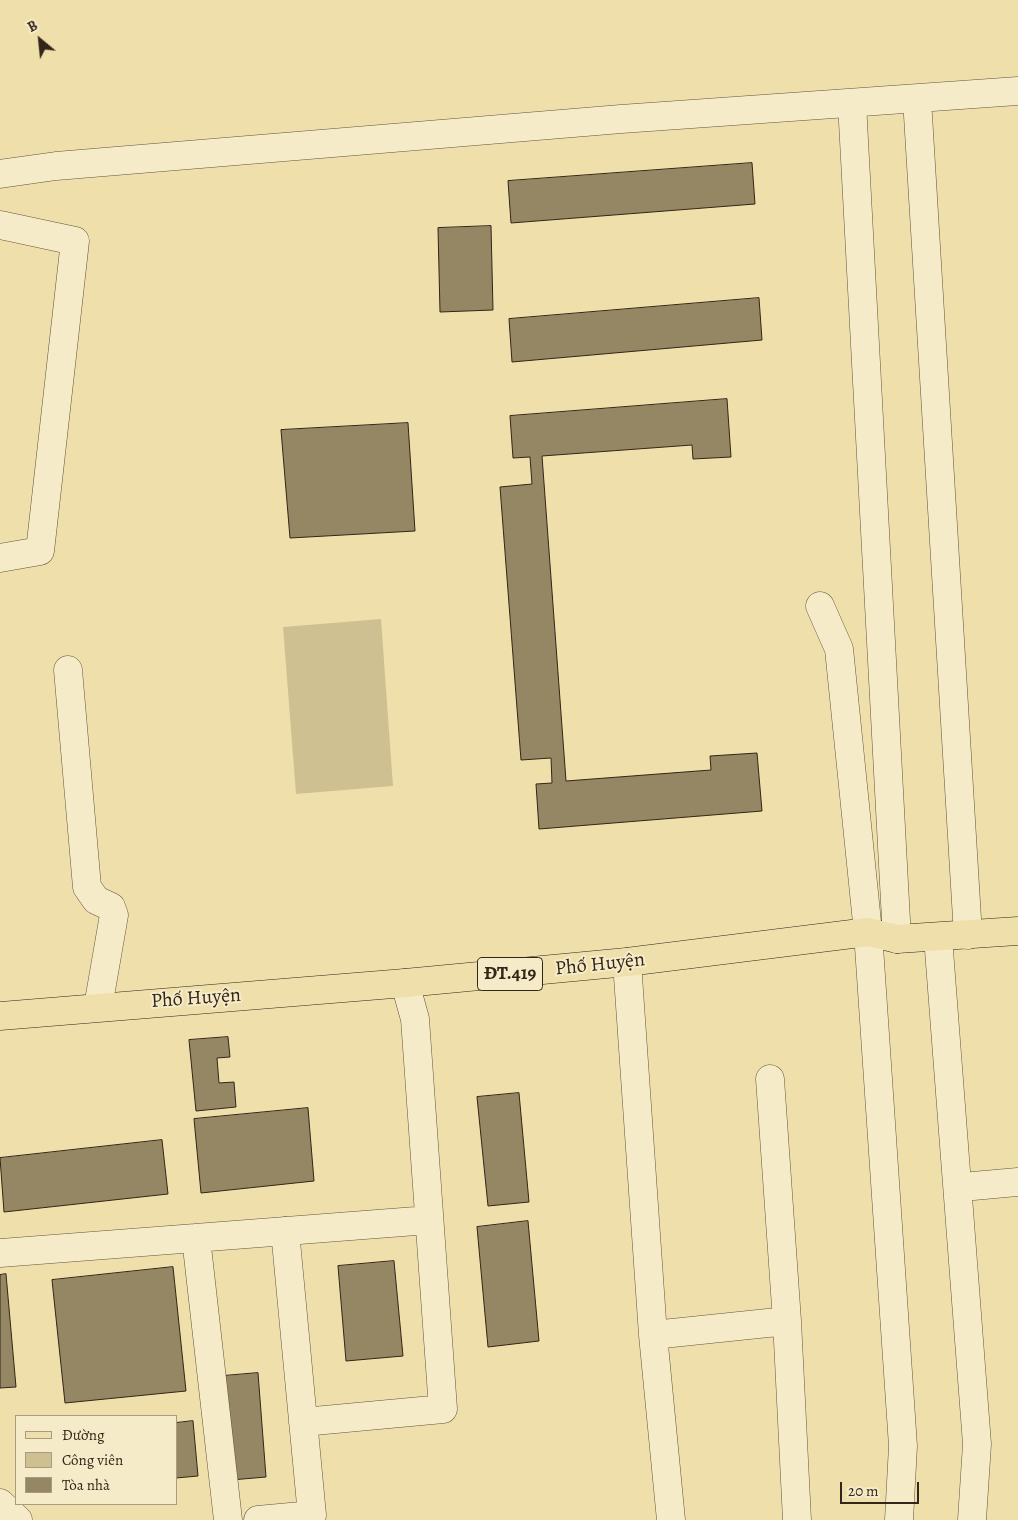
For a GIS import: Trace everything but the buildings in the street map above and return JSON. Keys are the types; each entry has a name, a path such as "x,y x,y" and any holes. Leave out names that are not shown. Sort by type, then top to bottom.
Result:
{"main road":[{"name":"Phố Huyện","path":"0,1016 406,984 627,962 868,932 897,939 1018,931"}],"street":[{"path":"0,174 56,166 621,118 1018,91"},
{"path":"917,98 968,935"},
{"path":"852,103 897,939"},
{"path":"0,225 75,241 40,550 0,558"},
{"path":"820,606 839,649 868,932 903,1446 899,1520"},
{"path":"68,670 87,888 96,900 111,907 114,915 98,1007"},
{"path":"938,936 977,1444 972,1520"},
{"path":"627,962 653,1335 671,1520"},
{"path":"303,1422 443,1409 415,1019 406,984"},
{"path":"770,1079 787,1321 797,1520"},
{"path":"973,1186 1018,1182"},
{"path":"0,1253 429,1220"},
{"path":"258,1520 312,1515 285,1231"},
{"path":"196,1238 228,1520"},
{"path":"653,1335 787,1321"},
{"path":"0,1503 18,1520"}],"green space":[{"path":"381,619 393,786 296,794 283,627"}]}
